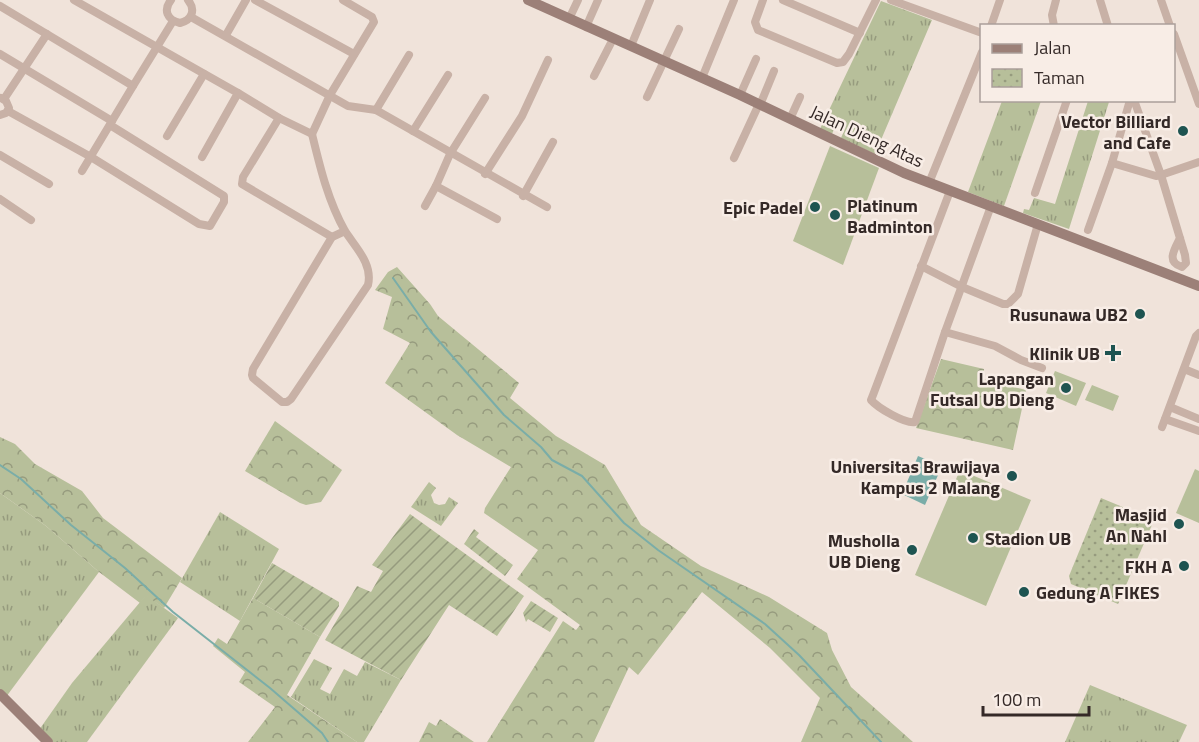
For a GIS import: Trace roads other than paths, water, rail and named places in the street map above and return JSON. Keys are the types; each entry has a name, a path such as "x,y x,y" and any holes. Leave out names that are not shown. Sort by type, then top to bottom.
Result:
{"street":[{"path":"75,0 279,118 312,134"},
{"path":"188,0 192,7 191,17"},
{"path":"226,35 246,0"},
{"path":"255,0 354,54"},
{"path":"343,0 372,17 374,22 330,95 312,134 329,197 345,231 368,267 368,285 291,399 282,402 254,378 252,372 332,237 345,231"},
{"name":"Jalan Dieng Atas","path":"531,0 929,183 1199,286"},
{"path":"569,19 578,0"},
{"path":"586,27 598,0"},
{"path":"631,46 650,0"},
{"path":"702,78 734,0"},
{"path":"763,0 755,22 758,30 832,62 843,62 876,0"},
{"path":"783,0 860,33"},
{"path":"891,0 980,33"},
{"path":"993,24 1000,0"},
{"path":"1054,24 1052,15 1056,0"},
{"path":"1100,0 1107,24"},
{"path":"1161,0 1169,24"},
{"path":"168,1 167,12 173,21"},
{"path":"0,6 133,86"},
{"path":"173,21 183,22 191,17"},
{"path":"191,17 348,106 376,110 523,196 547,207"},
{"path":"82,171 173,21"},
{"path":"647,97 679,29"},
{"path":"0,116 8,111 9,105 2,98 47,34"},
{"path":"594,76 613,39"},
{"path":"1175,39 1199,104"},
{"path":"0,54 222,195 225,198 224,202 210,226 204,227 91,157 8,111"},
{"path":"376,110 409,55"},
{"path":"929,183 980,55"},
{"path":"740,95 756,59"},
{"path":"485,174 522,116 548,60"},
{"path":"734,158 774,71"},
{"path":"167,136 204,74"},
{"path":"414,131 448,75"},
{"path":"202,157 238,93"},
{"path":"790,119 800,97"},
{"path":"425,206 450,154 485,98"},
{"path":"1035,193 1066,102"},
{"path":"1088,230 1131,102"},
{"path":"1133,102 1165,174 1180,238"},
{"path":"279,118 243,177 243,184 332,237"},
{"path":"523,196 553,142"},
{"path":"0,155 49,184"},
{"path":"1112,163 1156,176 1199,162"},
{"path":"436,186 497,219"},
{"path":"950,191 872,400 876,406 909,423 915,422 991,206"},
{"path":"0,199 31,220"},
{"path":"921,266 962,287 1008,304 1015,299 1038,224"},
{"path":"945,332 995,346 1042,368"},
{"path":"1199,333 1164,423 1199,431"},
{"path":"1184,369 1199,375"},
{"path":"1170,407 1199,419"},
{"path":"0,694 48,742"}],"water":[{"path":"918,456 942,466 925,505 902,494"}],"waterway":[{"path":"393,278 431,332 504,415 541,447 552,460 582,476 624,523 658,550 765,624 799,655 881,742"},
{"path":"0,465 21,479 173,612 270,688 322,733 328,742"}],"place":[{"name":"Vector Billiard and Cafe","path":"1183,131"},
{"name":"Epic Padel","path":"815,207"},
{"name":"Platinum Badminton","path":"835,215"},
{"name":"Rusunawa UB2","path":"1140,314"},
{"name":"Klinik UB","path":"1113,353"},
{"name":"Lapangan Futsal UB Dieng","path":"1066,388"},
{"name":"Universitas Brawijaya Kampus 2 Malang","path":"1012,476"},
{"name":"Masjid An Nahl","path":"1179,524"},
{"name":"Stadion UB","path":"973,538"},
{"name":"Musholla UB Dieng","path":"912,550"},
{"name":"FKH A","path":"1184,566"},
{"name":"Gedung A FIKES","path":"1024,592"}]}
